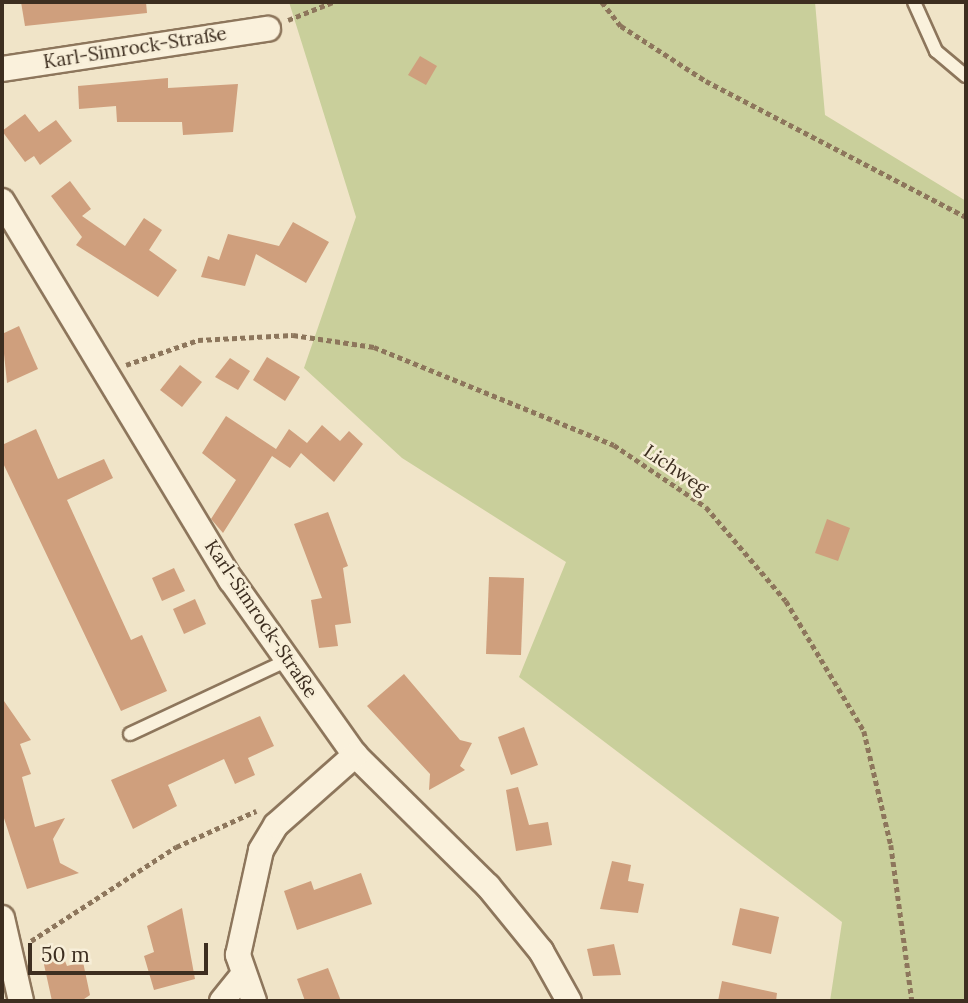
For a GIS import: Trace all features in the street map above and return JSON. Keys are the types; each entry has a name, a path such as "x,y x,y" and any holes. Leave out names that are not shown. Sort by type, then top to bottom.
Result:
{"street":[{"name":"Karl-Simrock-Straße","path":"2,69 268,29"},
{"name":"Karl-Simrock-Straße","path":"2,201 108,372 166,476 288,660 355,755 488,886 541,951 569,1001"},
{"path":"254,1001 242,976 238,955 245,904 261,850 304,797 355,755"},
{"path":"2,918 13,953 22,1001"},
{"path":"222,1001 242,976"}],"lane":[{"path":"914,2 936,51 966,76"},
{"path":"130,734 288,660"}],"path":[{"path":"268,29 333,2"},
{"path":"602,2 621,26 706,81 966,217"},
{"name":"Lichweg","path":"108,372 198,340 293,335 374,347 614,445 706,507 786,601 864,731 891,845 912,1001"},
{"path":"13,953 176,847 271,804 304,797"}],"green space":[{"path":"289,2 815,2 825,115 966,201 966,1001 830,1001 842,922 519,677 566,562 402,458 304,368 356,217"}],"building":[{"path":"21,2 146,2 147,13 25,26"},
{"path":"420,56 437,66 426,85 408,75"},
{"path":"168,78 168,88 238,84 233,132 183,135 182,122 117,122 116,106 79,109 78,86"},
{"path":"25,114 39,132 56,120 72,141 40,165 34,156 25,162 2,131"},
{"path":"70,181 91,209 82,216 125,246 144,218 162,230 149,250 177,270 158,297 76,245 82,237 51,196"},
{"path":"293,222 329,242 306,283 256,254 245,286 201,277 208,256 219,260 228,234 279,246"},
{"path":"19,326 38,369 7,383 2,334"},
{"path":"267,357 300,377 285,401 253,380"},
{"path":"230,358 250,371 238,390 215,377"},
{"path":"180,365 202,382 182,407 160,390"},
{"path":"226,416 276,449 289,429 307,443 322,425 340,441 349,431 363,444 334,482 301,453 290,468 272,456 223,533 211,519 236,480 202,453"},
{"path":"36,429 58,479 104,459 113,478 67,500 131,640 142,635 167,691 121,711 2,461 2,445"},
{"path":"328,512 348,566 343,568 351,623 335,625 338,646 319,648 311,600 322,598 294,524"},
{"path":"827,519 850,528 838,561 815,553"},
{"path":"174,568 185,591 162,601 152,578"},
{"path":"489,577 524,578 521,655 486,654"},
{"path":"195,599 206,624 184,634 173,609"},
{"path":"404,674 460,740 472,743 460,766 465,770 429,790 430,774 367,706"},
{"path":"4,701 31,740 20,744 31,774 22,777 35,827 65,818 53,839 60,863 79,873 27,889 2,812"},
{"path":"260,716 274,746 248,758 255,775 235,784 224,759 168,785 177,806 133,829 111,780"},
{"path":"524,727 538,765 511,775 498,737"},
{"path":"518,787 529,825 548,822 552,845 516,851 506,790"},
{"path":"612,861 631,865 628,881 644,884 638,913 600,909"},
{"path":"361,873 372,904 297,930 284,891 311,881 314,890"},
{"path":"182,908 195,979 154,990 144,956 154,952 147,926"},
{"path":"740,908 779,917 771,954 732,945"},
{"path":"614,944 621,975 593,976 587,949"},
{"path":"63,956 67,966 83,962 90,995 81,1001 52,1001 43,960"},
{"path":"328,968 341,1001 305,1001 297,979"},
{"path":"722,981 777,993 776,1001 718,1001"}]}
